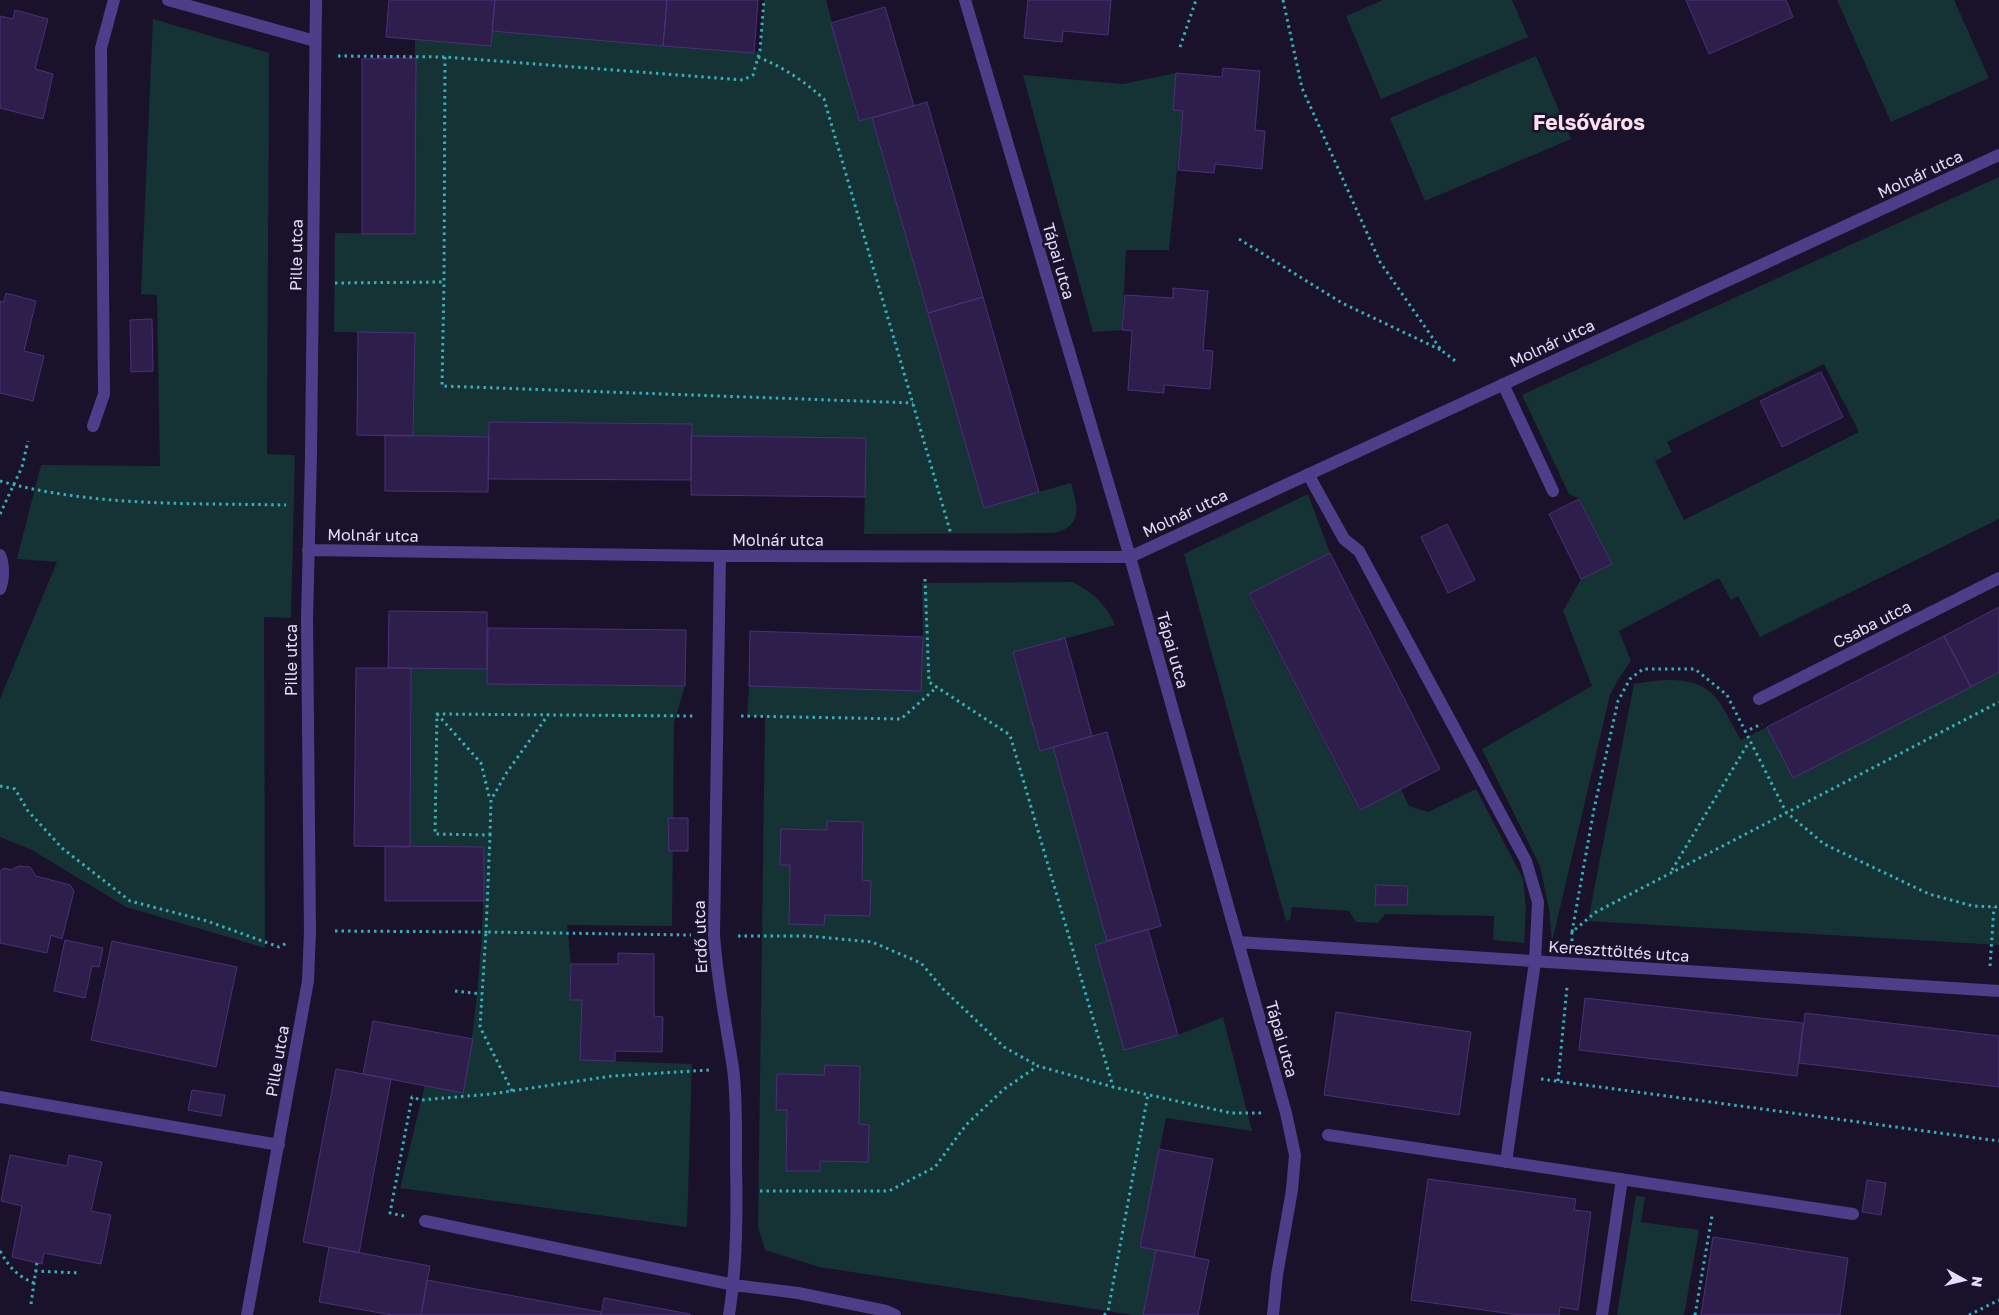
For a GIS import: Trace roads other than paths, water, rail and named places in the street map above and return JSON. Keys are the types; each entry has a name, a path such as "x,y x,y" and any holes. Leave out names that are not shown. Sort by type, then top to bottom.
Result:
{"street":[{"path":"93,426 104,394 101,48 114,0"},
{"path":"168,0 315,41"},
{"name":"Pille utca","path":"247,1315 308,981 310,930 306,619 310,505 316,0"},
{"name":"Tápai utca","path":"965,0 1130,557 1286,1113 1295,1155 1292,1190 1277,1275 1274,1315"},
{"name":"Molnár utca","path":"308,550 720,556 1130,557 1999,155"},
{"path":"1503,384 1553,491"},
{"path":"1308,474 1344,539 1358,551 1526,861 1538,902 1535,962 1506,1162"},
{"path":"0,555 2,561 2,584 0,589"},
{"name":"Erdő utca","path":"720,556 714,935 716,968 733,1069 736,1119 734,1285 729,1315"},
{"name":"Csaba utca","path":"1759,699 1999,578"},
{"name":"Kereszttöltés utca","path":"1238,942 1994,990"},
{"path":"0,1097 182,1130 278,1145"},
{"path":"1328,1135 1853,1214"},
{"path":"1602,1315 1622,1179"},
{"path":"425,1221 734,1285 798,1294 886,1311 895,1315"}],"district":[{"name":"Felsőváros","path":"1589,122"}]}
